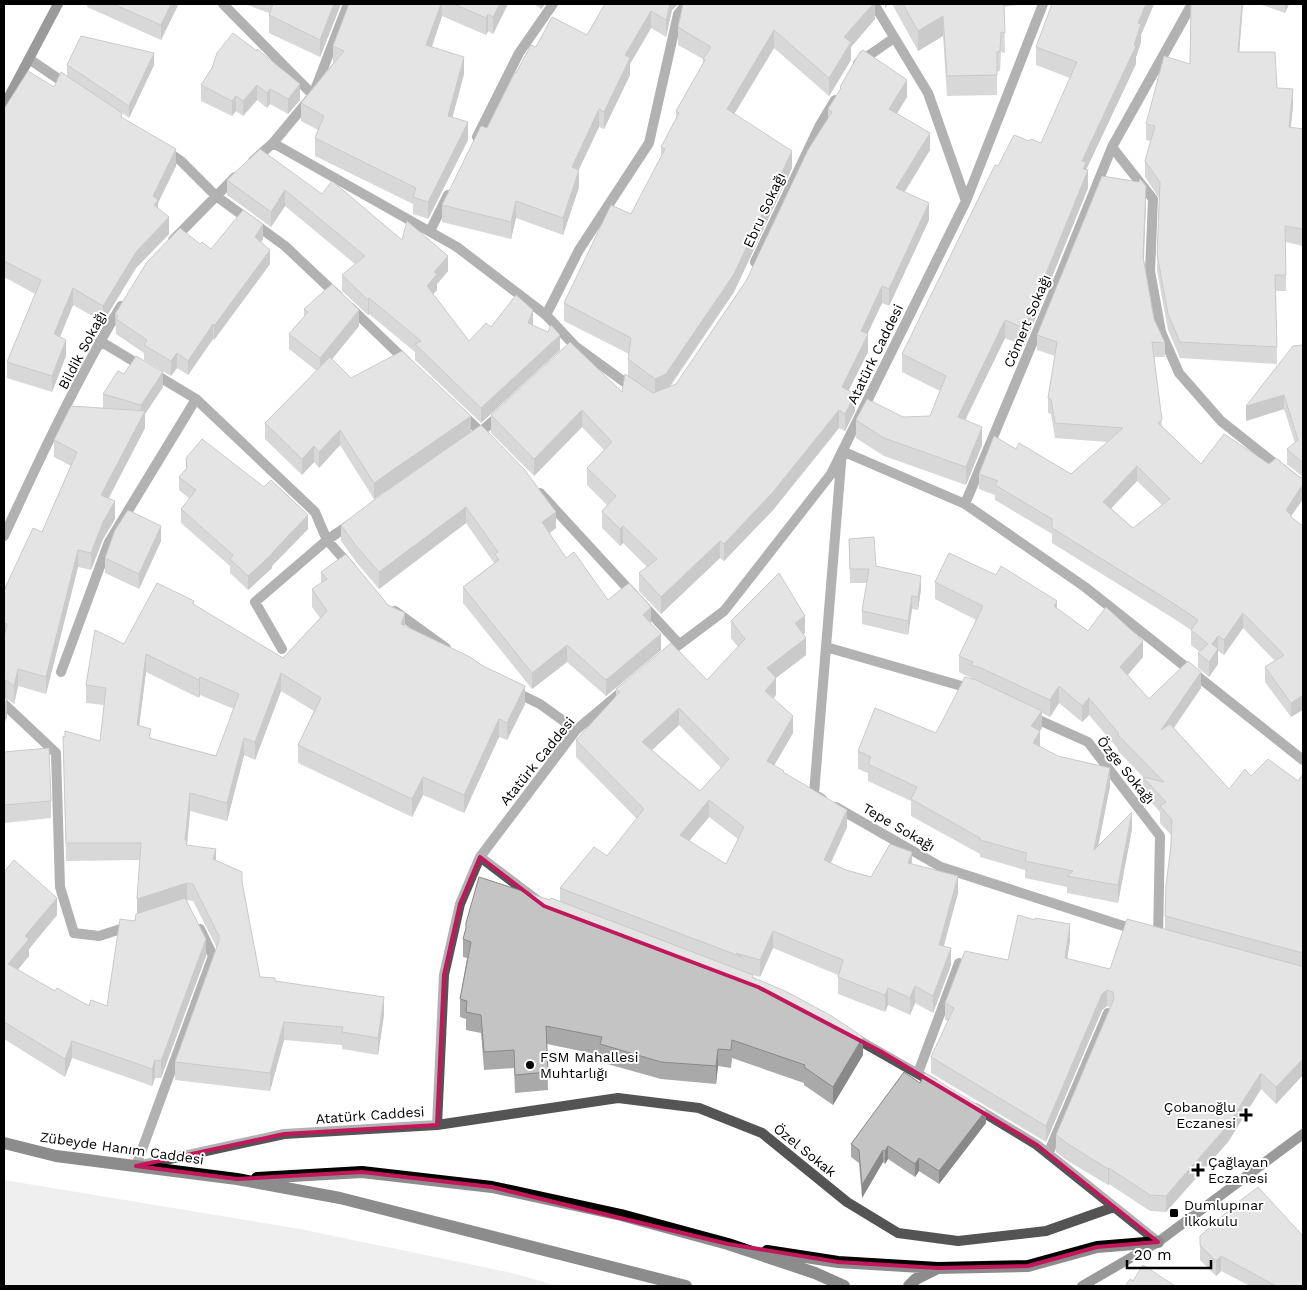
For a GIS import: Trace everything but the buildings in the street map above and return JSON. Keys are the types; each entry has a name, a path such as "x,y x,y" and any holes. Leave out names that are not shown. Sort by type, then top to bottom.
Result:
{"main road":[{"path":"4,106 58,4"},
{"path":"1082,1286 1158,1242 1303,1134"},
{"name":"Zübeyde Hanım Caddesi","path":"4,1143 56,1156 237,1179"},
{"path":"237,1179 362,1172 492,1187 620,1215 728,1244 815,1273 844,1286"},
{"path":"237,1179 340,1198 686,1286"},
{"path":"728,1244 838,1262 938,1268 1028,1266 1097,1247 1158,1242"},
{"path":"909,1286 916,1279 938,1268"}],"street":[{"path":"223,4 313,95"},
{"path":"169,244 216,196 273,143 313,95 348,4"},
{"path":"475,142 519,53 553,4"},
{"path":"546,315 579,250 649,143 678,14 686,4"},
{"path":"874,4 928,93 966,201"},
{"name":"Atatürk Caddesi","path":"656,663 724,611 831,474 966,201 1043,4"},
{"name":"Cömert Sokağı","path":"965,504 1112,147 1192,4"},
{"path":"850,74 855,65 894,38"},
{"path":"28,59 76,91"},
{"name":"Ebru Sokağı","path":"752,269 820,125 840,91"},
{"path":"273,143 457,246 546,315 572,349 646,398"},
{"path":"156,144 180,160 216,196 285,246 411,366"},
{"path":"1112,147 1153,199 1150,271 1161,332 1179,373 1221,421 1303,486"},
{"path":"430,231 452,186"},
{"name":"Bildik Sokağı","path":"4,536 27,484 100,341 128,295"},
{"path":"100,341 196,399 315,512 327,540 359,576"},
{"path":"61,672 109,542 196,399"},
{"path":"453,406 493,444"},
{"path":"465,444 510,406"},
{"path":"842,451 965,504 1085,587 1303,760"},
{"name":"Tepe Sokağı","path":"842,451 814,794 941,867 1163,939"},
{"path":"532,484 679,644"},
{"path":"282,649 255,602 327,540 360,517"},
{"path":"386,604 455,655"},
{"path":"826,648 978,691"},
{"name":"Atatürk Caddesi","path":"136,1166 284,1134 436,1125 444,975 460,904 480,856 576,730 634,681"},
{"path":"504,686 540,704 576,730"},
{"path":"4,704 56,753 60,887 74,933 99,936 144,921"},
{"name":"Özge Sokağı","path":"1020,711 1088,742 1160,836 1163,939"},
{"path":"480,856 544,906"},
{"path":"136,1166 213,956 197,923"},
{"path":"918,1073 959,963"},
{"path":"1048,1154 1108,1013"},
{"path":"845,1032 943,1089"},
{"name":"Özel Sokak","path":"436,1125 618,1098 699,1108 762,1134 847,1202 898,1233 958,1242 1046,1231 1114,1207"},
{"path":"969,1104 1037,1145 1158,1242"}],"highlighted area":[{"path":"480,857 544,906 758,987 880,1051 1037,1145 1158,1242 1097,1247 1028,1266 938,1268 838,1262 728,1244 492,1187 362,1172 237,1179 136,1166 284,1134 437,1125 444,975 460,904"}],"shaded area":[{"path":"4,1180 300,1229 512,1273 558,1286 4,1286"}],"place":[{"name":"FSM Mahallesi Muhtarlığı","path":"530,1065"},
{"name":"Çobanoğlu Eczanesi","path":"1246,1115"},
{"name":"Çağlayan Eczanesi","path":"1198,1170"},
{"name":"Dumlupınar İlkokulu","path":"1174,1213"}]}
